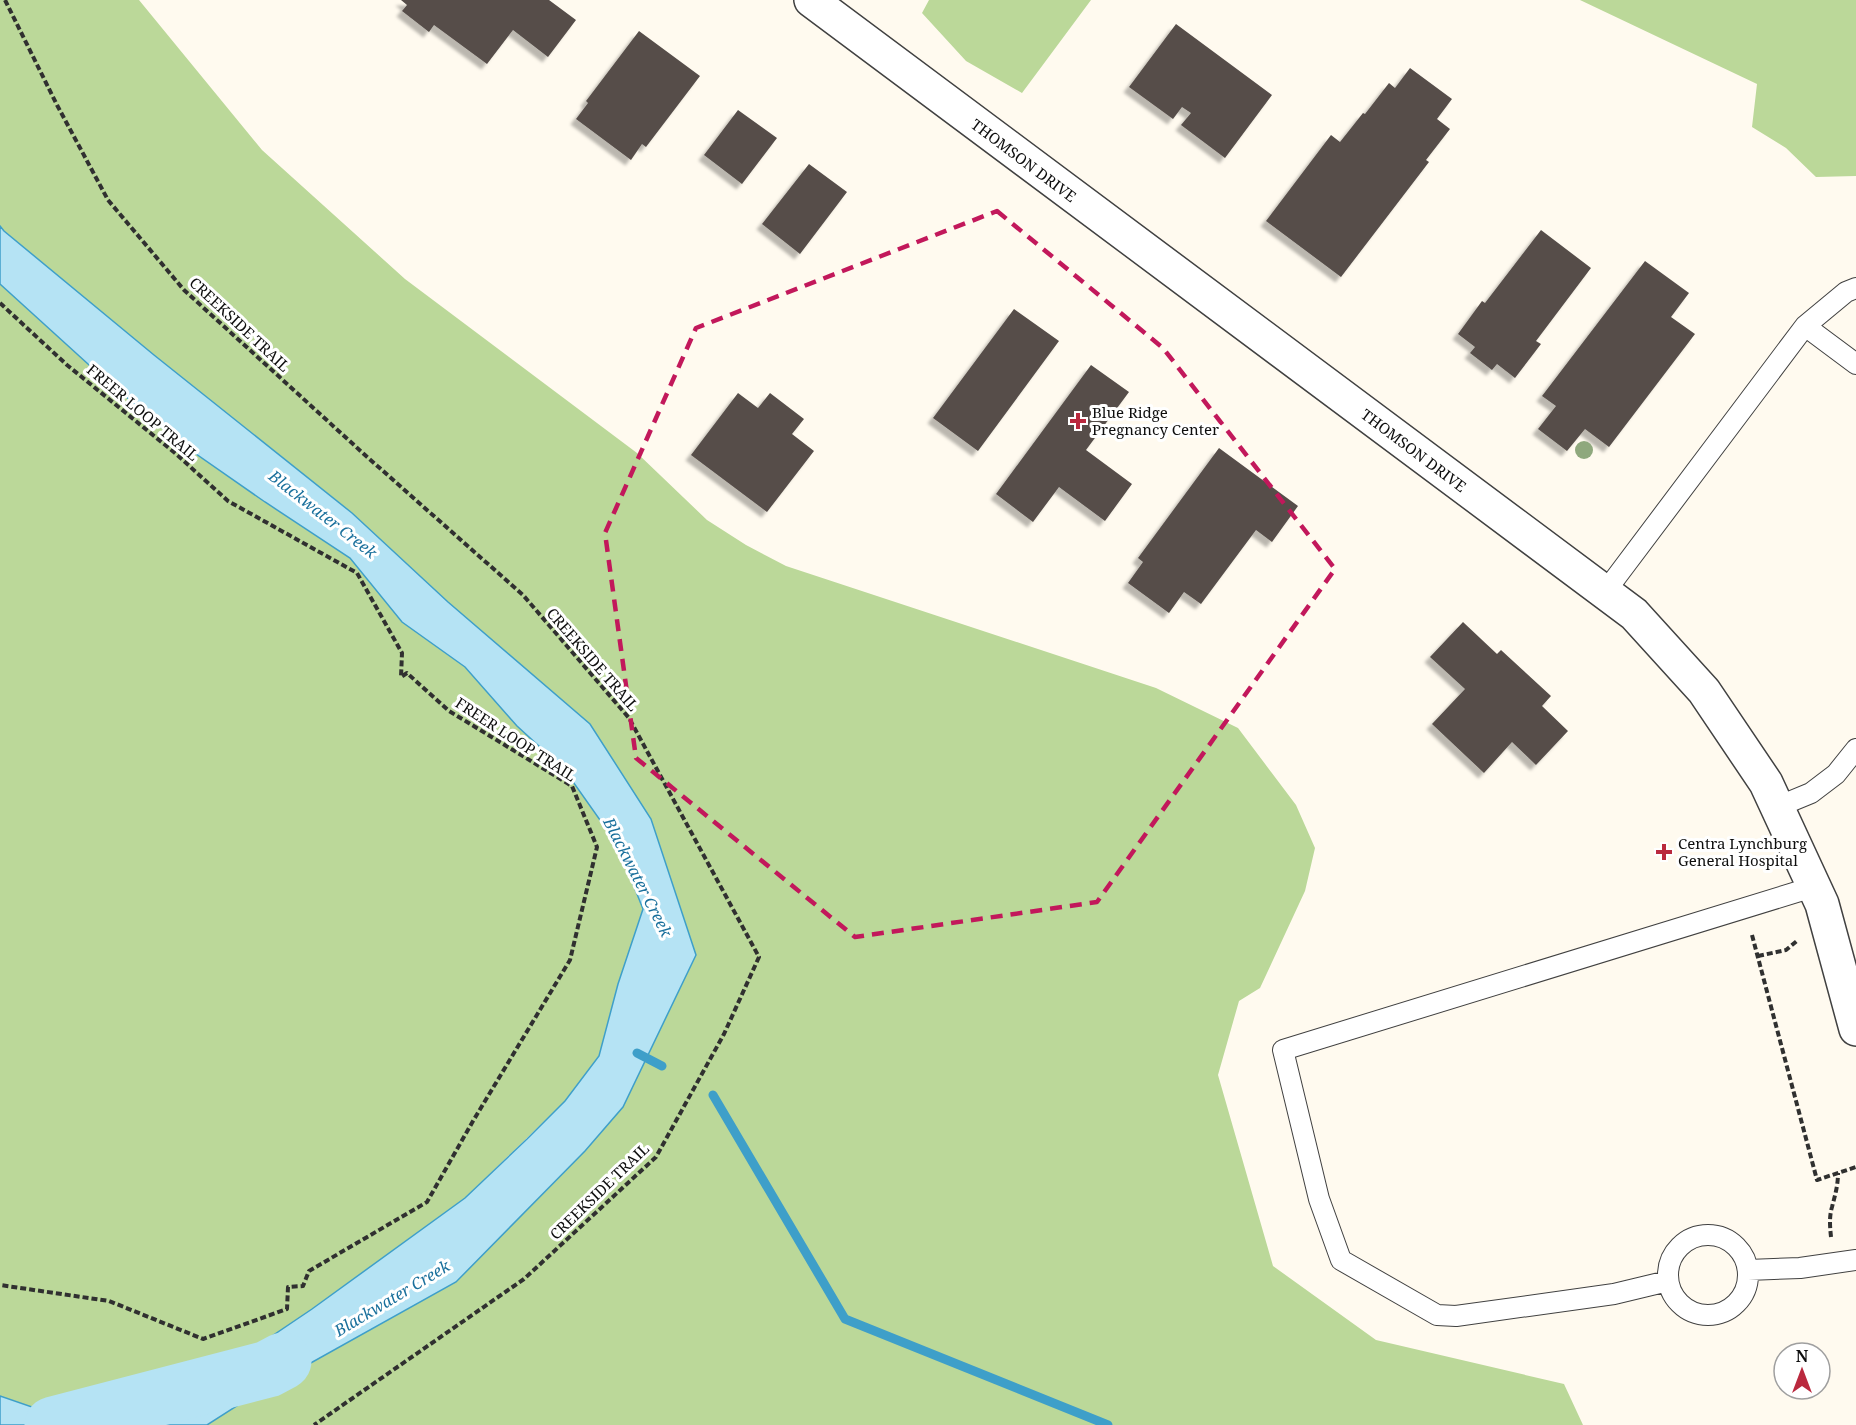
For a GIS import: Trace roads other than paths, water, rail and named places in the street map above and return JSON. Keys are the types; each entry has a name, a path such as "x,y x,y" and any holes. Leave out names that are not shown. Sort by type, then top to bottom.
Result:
{"street":[{"name":"THOMSON DRIVE","path":"811,0 1634,614 1704,691 1766,783 1814,887 1850,982 1856,1029"}],"lane":[{"path":"1605,592 1805,326 1846,292 1856,288"},
{"path":"1805,326 1856,364"},
{"path":"1777,807 1810,793 1836,774 1856,749"},
{"path":"1668,1281 1614,1294 1456,1316 1437,1315 1341,1260 1319,1199 1283,1050 1814,887"},
{"path":"1710,1235 1723,1238 1735,1246 1748,1270 1747,1284 1742,1297 1733,1307 1720,1314 1706,1316 1693,1313 1681,1305 1672,1294 1668,1281 1668,1267 1674,1254 1683,1244 1696,1237 1710,1235"},
{"path":"1748,1270 1800,1268 1856,1260"}],"water":[{"path":"0,226 154,355 352,513 448,602 590,724 651,819 696,955 623,1107 585,1151 456,1282 257,1393 207,1425 119,1425 172,1419 238,1359 312,1309 465,1198 527,1139 565,1101 599,1056 618,984 643,909 617,844 564,769 517,726 465,667 402,622 350,558 176,440 0,284"},
{"path":"0,1396 84,1425 0,1425"}],"waterway":[{"path":"637,1053 662,1066"},
{"path":"713,1095 845,1319 1108,1425"},
{"name":"Blackwater Creek","path":"53,1425 268,1369 283,1361"}],"place":[{"name":"Blue Ridge Pregnancy Center","path":"1078,421"},
{"name":"Centra Lynchburg General Hospital","path":"1664,852"}]}
